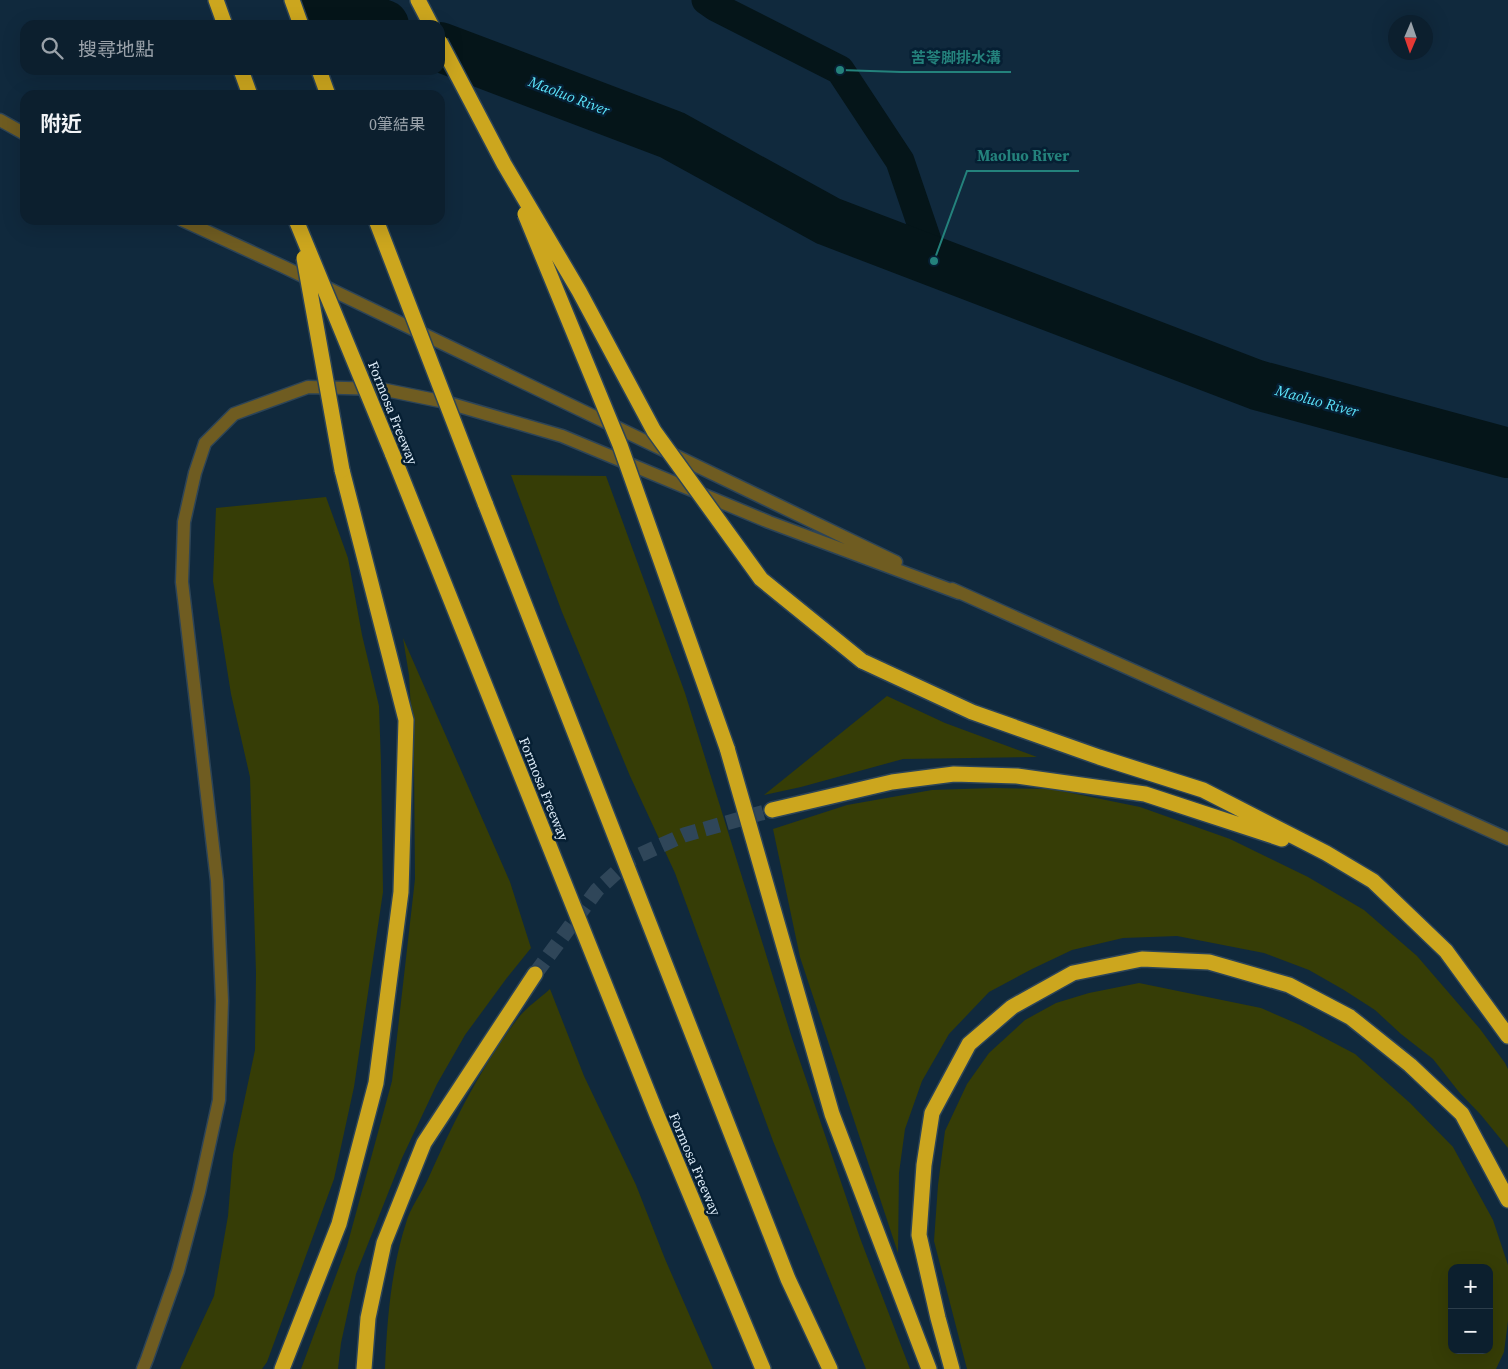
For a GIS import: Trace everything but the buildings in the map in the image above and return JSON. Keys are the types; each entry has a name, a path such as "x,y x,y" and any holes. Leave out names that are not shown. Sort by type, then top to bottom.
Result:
{"highway":[{"path":"216,0 223,20"},
{"path":"292,0 299,20"},
{"path":"418,0 428,20"},
{"path":"445,52 504,164 579,291 654,431 761,579 862,661 972,712 1099,757 1204,790 1326,853 1373,881 1446,951 1508,1036"},
{"path":"243,75 248,90"},
{"path":"321,75 326,90"},
{"path":"504,164 620,445 727,748 832,1114 928,1369"},
{"path":"282,1369 339,1224 376,1083 401,892 406,720 342,470 298,225"},
{"name":"Formosa Freeway","path":"298,225 392,453 657,1115 763,1369"},
{"path":"378,225 788,1279 830,1369"},
{"path":"772,810 892,782 954,774 1016,776 1144,794 1326,853"},
{"path":"952,1369 919,1235 924,1165 932,1113 969,1044 1012,1007 1073,973 1142,959 1209,962 1289,984 1350,1017 1410,1065 1462,1114 1508,1200"},
{"path":"364,1369 368,1318 384,1243 424,1143 535,974"}],"street":[{"path":"0,120 20,131"},
{"path":"193,225 329,288 959,593 1508,839"},
{"path":"143,1369 178,1271 199,1192 219,1100 222,1001 217,881 182,582 184,522 195,473 205,443 234,414 308,387 381,389 444,402 562,436 769,522 959,593"}],"green space":[{"path":"511,475 606,476 685,693 791,1035 860,1238 910,1369 866,1369 773,1141 675,873 630,776 562,612"},
{"path":"326,497 348,558 362,635 379,706 383,892 354,1087 334,1179 267,1362 262,1369 180,1369 214,1296 228,1216 233,1154 255,1050 256,973 250,777 231,694 213,581 216,508"},
{"path":"403,638 510,882 531,948 465,1035 437,1084 402,1158 356,1274 341,1343 338,1369 301,1369 347,1246 392,1081 415,879 414,764 409,675"},
{"path":"887,696 945,723 1037,757 903,759 801,787 764,795"},
{"path":"1052,789 1140,807 1230,839 1308,877 1364,910 1417,956 1480,1029 1505,1063 1508,1069 1508,1148 1433,1059 1401,1034 1375,1010 1309,970 1264,953 1177,936 1123,938 1072,950 989,992 949,1034 922,1081 905,1129 899,1173 898,1253 800,957 773,829 847,805 932,790"},
{"path":"1139,983 1261,1008 1300,1025 1355,1054 1410,1103 1453,1147 1493,1220 1508,1265 1508,1321 1504,1352 1496,1369 967,1369 934,1241 938,1185 945,1131 967,1084 989,1053 1025,1020 1056,1003 1089,993"},
{"path":"550,989 584,1076 636,1185 665,1259 713,1369 385,1369 393,1277 410,1212 428,1179 447,1137 492,1055 522,1013"}],"waterway":[{"name":"Maoluo River","path":"318,0 371,20"},
{"path":"706,0 716,7 840,70 900,161 934,261"},
{"name":"Maoluo River","path":"445,49 672,135 828,221 1257,385 1508,453"}],"tunnel":[{"path":"535,974 597,890 631,859 684,835 772,810"}],"place":[{"name":"苦苓脚排水溝","path":"840,70"},
{"name":"Maoluo River","path":"934,261"}]}
